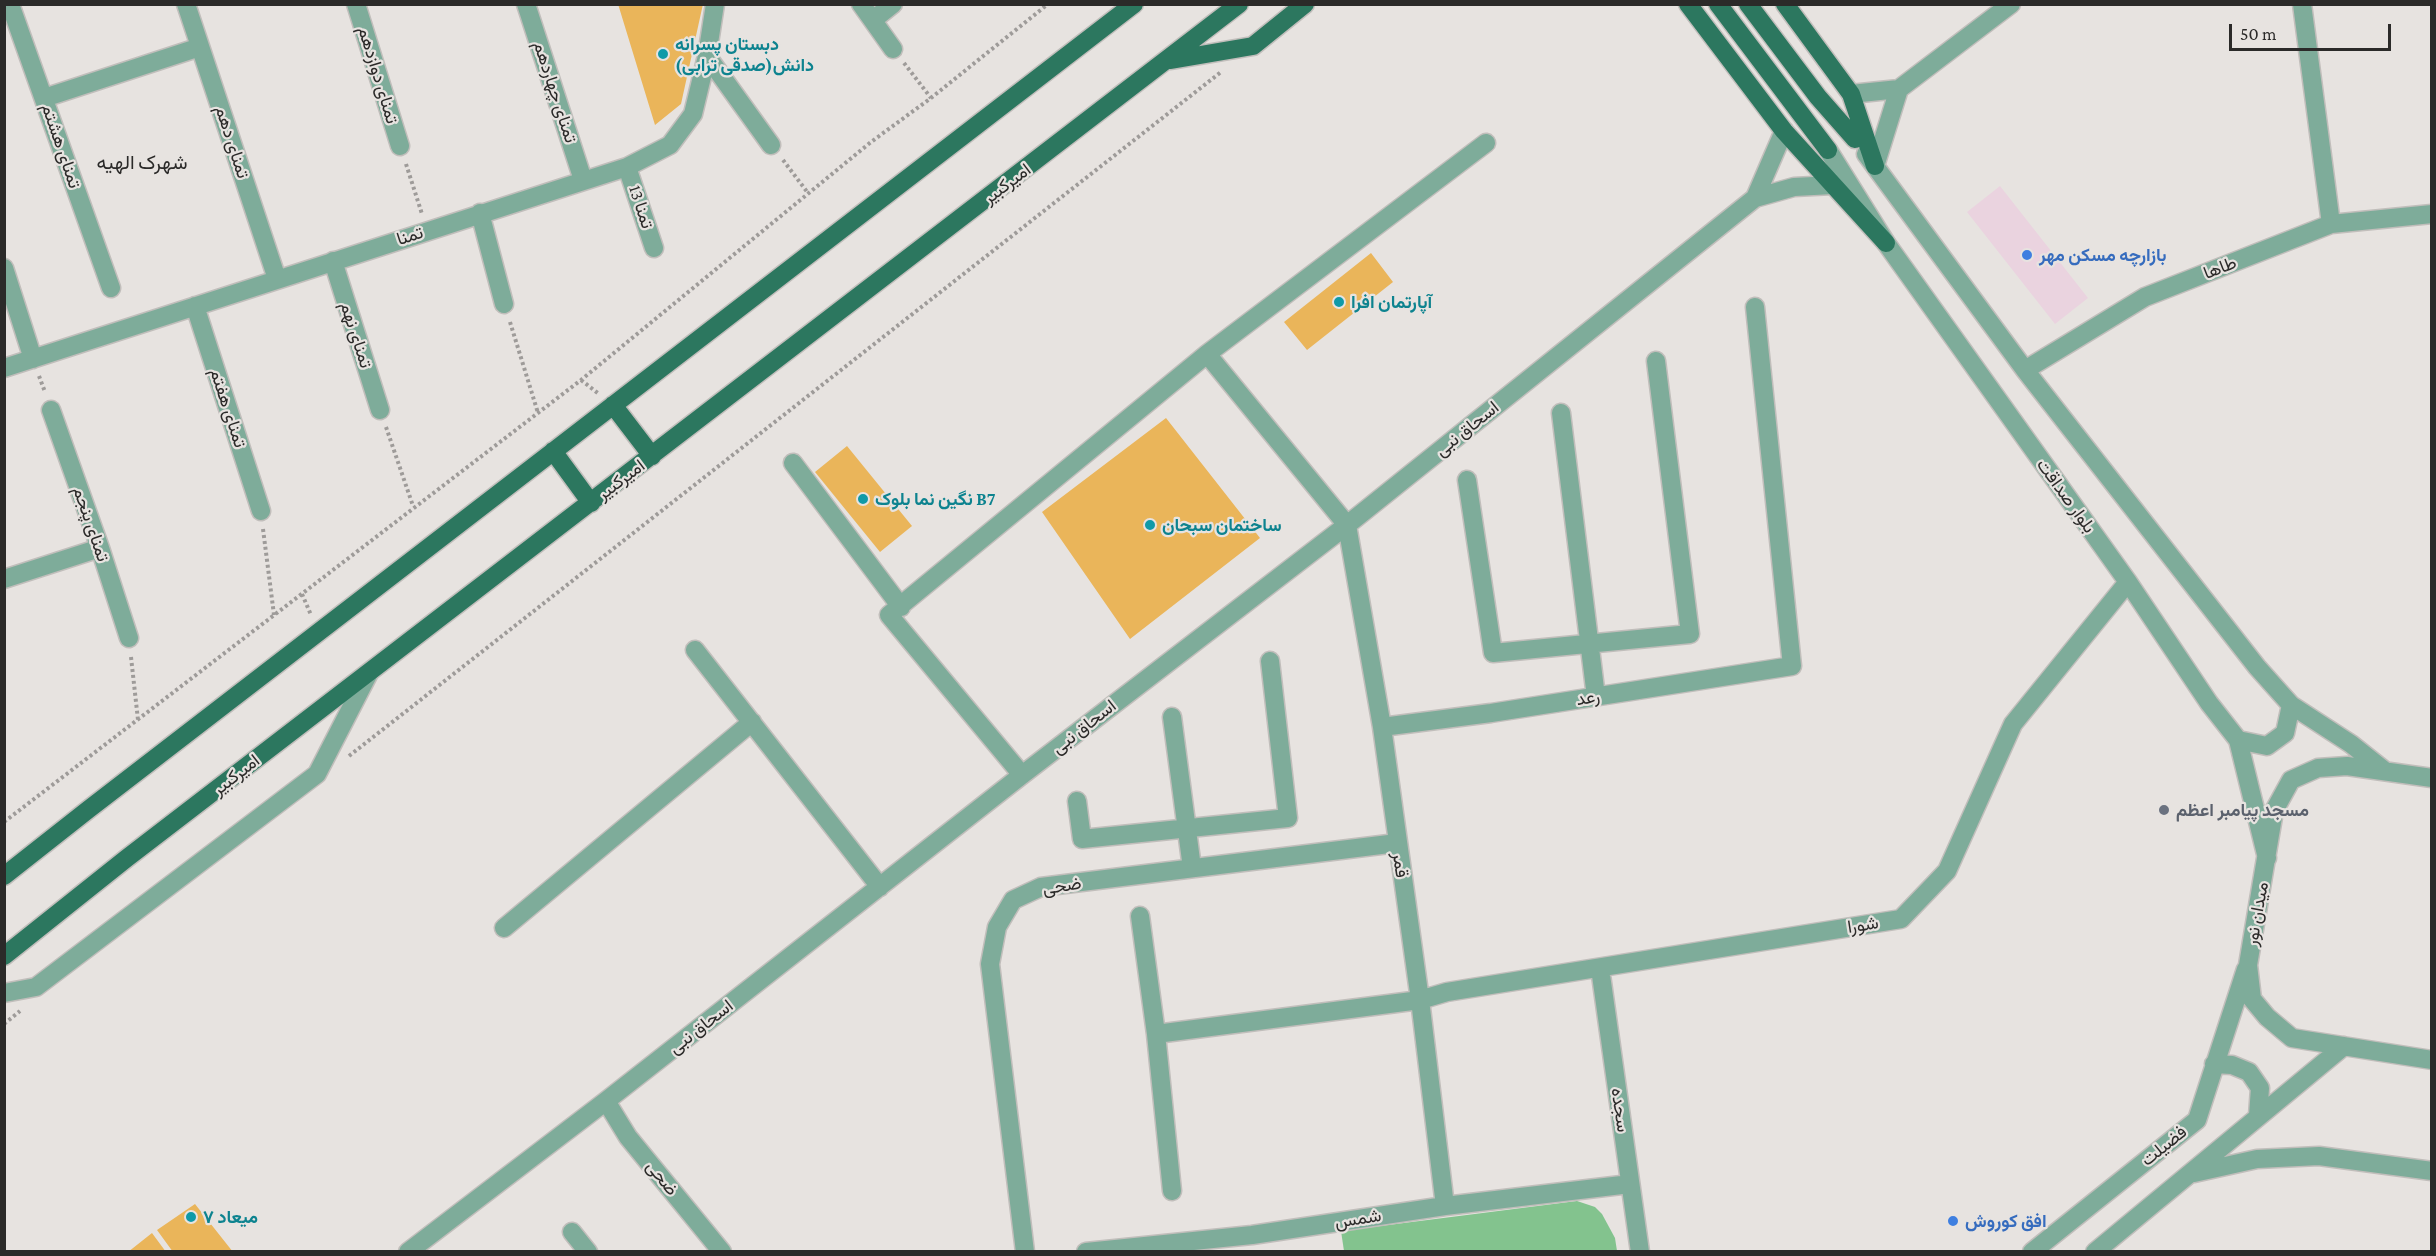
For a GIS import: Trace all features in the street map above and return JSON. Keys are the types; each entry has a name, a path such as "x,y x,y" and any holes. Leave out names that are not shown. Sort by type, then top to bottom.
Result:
{"main road":[{"path":"4,876 89,808 1134,4"},
{"name":"امیرکبیر","path":"4,956 1239,4"},
{"path":"1169,60 1253,46 1305,4"},
{"path":"1688,4 1784,131 1886,243"},
{"path":"1718,4 1794,108 1828,150"},
{"path":"1748,4 1818,97 1855,139"},
{"path":"1785,4 1851,94 1875,166"},
{"path":"614,405 652,456"},
{"path":"553,452 591,503"}],"street":[{"name":"تمنای هشتم","path":"10,4 111,288"},
{"name":"تمنای دهم","path":"186,4 277,279"},
{"name":"تمنای دوازدهم","path":"356,4 400,146"},
{"name":"تمنای چهاردهم","path":"526,4 583,180"},
{"name":"تمنا","path":"4,368 627,166 670,145 693,114 707,56 716,4"},
{"path":"861,4 893,49"},
{"path":"873,20 893,4"},
{"path":"1851,94 1899,89 2011,4"},
{"path":"2302,4 2331,224"},
{"path":"44,98 200,47"},
{"path":"707,56 771,145"},
{"path":"1875,166 1899,89"},
{"path":"1755,198 1784,131"},
{"path":"1855,139 2025,370 2258,667 2290,705 2351,744 2385,771"},
{"path":"1022,775 889,615 1207,354 1486,143"},
{"name":"بلوار صداقت","path":"1828,150 1886,243 2128,582 2209,703 2238,740 2267,858"},
{"name":"تمنا 13","path":"627,166 654,248"},
{"path":"1755,198 1794,187 1833,185"},
{"name":"اسحاق نبی","path":"408,1251 606,1101 1022,775 1347,525 1755,198"},
{"path":"480,213 504,304"},
{"name":"طاها","path":"2025,370 2145,297 2331,224 2432,214"},
{"name":"تمنای نهم","path":"333,261 380,410"},
{"path":"4,268 33,359"},
{"name":"تمنای هفتم","path":"195,306 261,510"},
{"name":"رعد","path":"1382,727 1491,713 1792,666 1755,307"},
{"path":"1207,354 1347,525"},
{"path":"1467,480 1493,653 1690,634 1656,360"},
{"name":"تمنای پنجم","path":"51,410 129,638"},
{"path":"1561,413 1596,697"},
{"path":"793,463 901,607"},
{"name":"قمر","path":"1347,525 1382,727 1420,1000 1445,1206"},
{"path":"4,579 100,548"},
{"name":"شورا","path":"1156,1034 1420,1000 1447,993 1901,919 1947,871 2013,724 2128,582"},
{"path":"695,650 880,886"},
{"path":"1077,801 1082,839 1288,818 1270,661"},
{"path":"4,993 36,987 317,774 369,673"},
{"path":"2238,740 2267,746 2285,733 2290,705"},
{"path":"1172,717 1192,868"},
{"path":"504,928 752,722"},
{"name":"میدان نور","path":"2429,777 2347,766 2318,768 2291,780 2274,811 2248,965 2252,999 2267,1017 2292,1038 2432,1060"},
{"name":"ضحی","path":"1025,1251 990,964 997,927 1013,900 1041,887 1397,843"},
{"path":"1140,915 1156,1034 1172,1191"},
{"name":"فضیلت","path":"2032,1251 2197,1120 2248,965"},
{"name":"سجده","path":"1600,968 1640,1251"},
{"name":"فضیلت","path":"2095,1251 2344,1046"},
{"path":"2214,1064 2232,1065 2249,1072 2260,1088 2258,1116"},
{"name":"ضحی","path":"606,1101 628,1137 722,1251"},
{"path":"2189,1174 2257,1159 2319,1156 2432,1171"},
{"name":"شمس","path":"1086,1251 1253,1243 1445,1206 1630,1184"},
{"path":"573,1232 588,1251"}],"path":[{"path":"4,822 413,506 538,413 807,193 871,142 931,99 1047,4"},
{"path":"893,49 931,99"},
{"path":"340,763 1225,68"},
{"path":"771,145 807,193"},
{"path":"400,146 427,231"},
{"path":"504,304 538,413"},
{"path":"33,359 51,410"},
{"path":"380,410 413,506"},
{"path":"261,510 274,615"},
{"path":"129,638 138,720"},
{"path":"4,1024 23,1009"}],"shaded area":[{"name":"بازارچه مسکن مهر","path":"2000,186 2088,298 2055,324 1967,212"}],"green space":[{"path":"1577,1201 1595,1207 1602,1214 1615,1238 1617,1251 1344,1251 1341,1231"}],"building":[{"name":"دبستان پسرانه دانش(صدقی ترابی)","path":"618,4 703,4 681,104 655,125"},
{"name":"آپارتمان افرا","path":"1371,253 1393,282 1307,350 1284,322"},
{"name":"ساختمان سبحان","path":"1166,418 1260,538 1130,639 1042,512"},
{"name":"نگین نما بلوک B7","path":"847,446 912,526 880,552 815,472"},
{"name":"میعاد ۷","path":"195,1204 233,1252 173,1252 157,1230"},
{"path":"152,1233 166,1252 128,1252"}],"place":[{"name":"دبستان پسرانه دانش(صدقی ترابی)","path":"663,54"},
{"name":"بازارچه مسکن مهر","path":"2027,255"},
{"name":"آپارتمان افرا","path":"1339,302"},
{"name":"نگین نما بلوک B7","path":"863,499"},
{"name":"ساختمان سبحان","path":"1150,525"},
{"name":"مسجد پیامبر اعظم","path":"2164,810"},
{"name":"میعاد ۷","path":"191,1217"},
{"name":"افق کوروش","path":"1953,1221"}],"district":[{"name":"شهرک الهیه","path":"142,163"}]}
